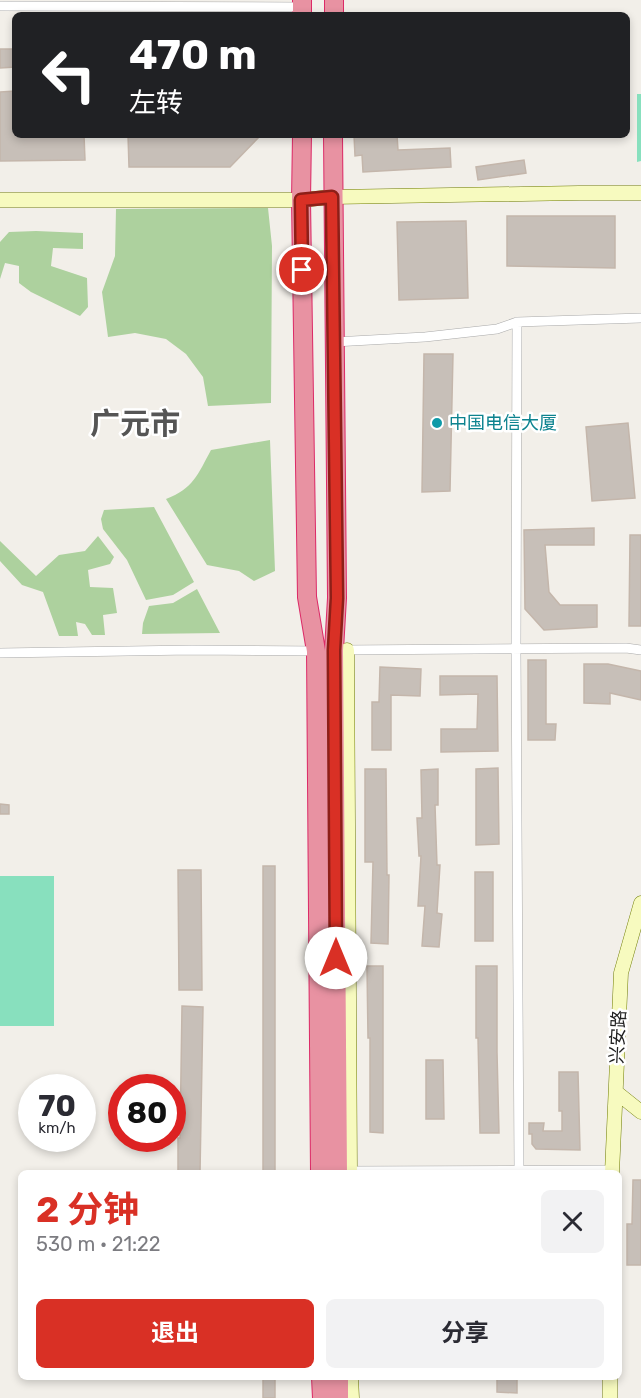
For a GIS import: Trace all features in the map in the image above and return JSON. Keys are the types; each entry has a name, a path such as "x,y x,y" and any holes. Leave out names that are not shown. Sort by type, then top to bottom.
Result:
{"highway":[{"path":"302,138 307,597 332,650"},
{"path":"333,138 337,598 332,650 336,1170"},
{"path":"321,1380 322,1398"},
{"path":"339,1380 339,1398"}],"street":[{"path":"0,6 302,7"},
{"path":"0,200 301,200 332,197 641,193"},
{"path":"334,342 425,337 497,329 517,322 641,318"},
{"path":"517,322 519,1170"},
{"path":"0,653 192,650 626,648 641,650"},
{"name":"兴安路","path":"612,1170 621,974 641,903"},
{"path":"616,1092 641,1112"},
{"path":"351,1380 352,1398"},
{"path":"610,1380 610,1398"}],"green space":[{"path":"637,94 641,94 641,161 637,162"},
{"path":"268,208 272,246 271,403 208,406 203,377 186,354 166,339 135,333 108,337 102,292 115,256 116,209"},
{"path":"9,232 83,233 83,249 53,248 51,266 87,278 88,307 80,316 31,292 19,283 19,266 5,263 0,279 0,242"},
{"path":"270,440 275,571 254,581 239,571 207,565 166,499 183,490 194,480 211,450"},
{"path":"154,507 194,582 173,595 146,600 127,560 103,529 101,519 104,510"},
{"path":"98,536 114,557 110,564 88,570 90,587 113,588 117,613 103,615 105,635 92,635 85,624 76,622 78,636 59,636 43,592 22,585 0,561 0,541 36,576 59,555 85,551"},
{"path":"197,589 220,633 142,634 149,606 173,603"},
{"path":"0,876 54,876 54,1026 0,1026"}],"building":[{"path":"0,49 12,49 12,67 0,68"},
{"path":"12,91 12,138 84,138 85,160 0,161 0,92"},
{"path":"128,138 258,138 230,167 129,167"},
{"path":"354,138 397,138 398,150 450,148 451,167 363,172 362,155 355,156"},
{"path":"524,160 526,173 478,180 476,167"},
{"path":"507,216 615,216 615,268 507,266"},
{"path":"466,221 468,298 399,300 397,222"},
{"name":"中国电信大厦","path":"424,354 453,354 450,491 422,492"},
{"path":"628,423 635,498 592,501 586,427"},
{"path":"594,528 594,545 545,545 549,592 560,605 597,605 597,627 544,630 525,609 524,530"},
{"path":"630,535 641,535 641,626 629,626"},
{"path":"528,660 546,660 546,724 556,724 555,740 528,740"},
{"path":"584,664 608,664 641,671 641,700 610,693 610,704 584,703"},
{"path":"380,667 421,669 420,696 391,695 391,750 372,750 372,702 379,702"},
{"path":"440,676 497,676 498,751 441,752 441,729 477,729 478,694 440,695"},
{"path":"498,768 499,844 476,845 476,769"},
{"path":"365,769 386,769 388,944 371,943 373,862 365,862"},
{"path":"438,769 438,805 435,805 437,865 440,865 437,913 442,914 439,947 422,946 425,906 418,906 421,856 419,856 417,818 422,818 421,770"},
{"path":"0,804 9,805 9,814 0,814"},
{"path":"263,866 275,866 275,1170 263,1170"},
{"path":"178,870 201,870 202,990 179,990"},
{"path":"475,872 493,872 493,941 475,941"},
{"path":"367,966 383,966 383,1133 370,1132"},
{"path":"476,966 497,966 499,1133 480,1133"},
{"path":"182,1006 203,1007 200,1170 178,1170 178,1152 186,1152 186,1074 181,1074"},
{"path":"426,1060 443,1060 444,1119 426,1119"},
{"path":"559,1072 578,1072 580,1150 536,1149 532,1144 532,1134 529,1134 529,1123 544,1123 543,1131 562,1131 562,1111 559,1111"},
{"path":"633,1180 641,1180 641,1265 627,1265 627,1224 632,1224"},
{"path":"263,1380 275,1380 275,1398 263,1398"},
{"path":"497,1380 517,1380 517,1393 497,1392"}],"place":[{"name":"中国电信大厦","path":"437,423"}],"district":[{"name":"广元市","path":"135,424"}],"route":[{"path":"302,270 301,200 332,197 337,598 334,650 336,958"}]}
